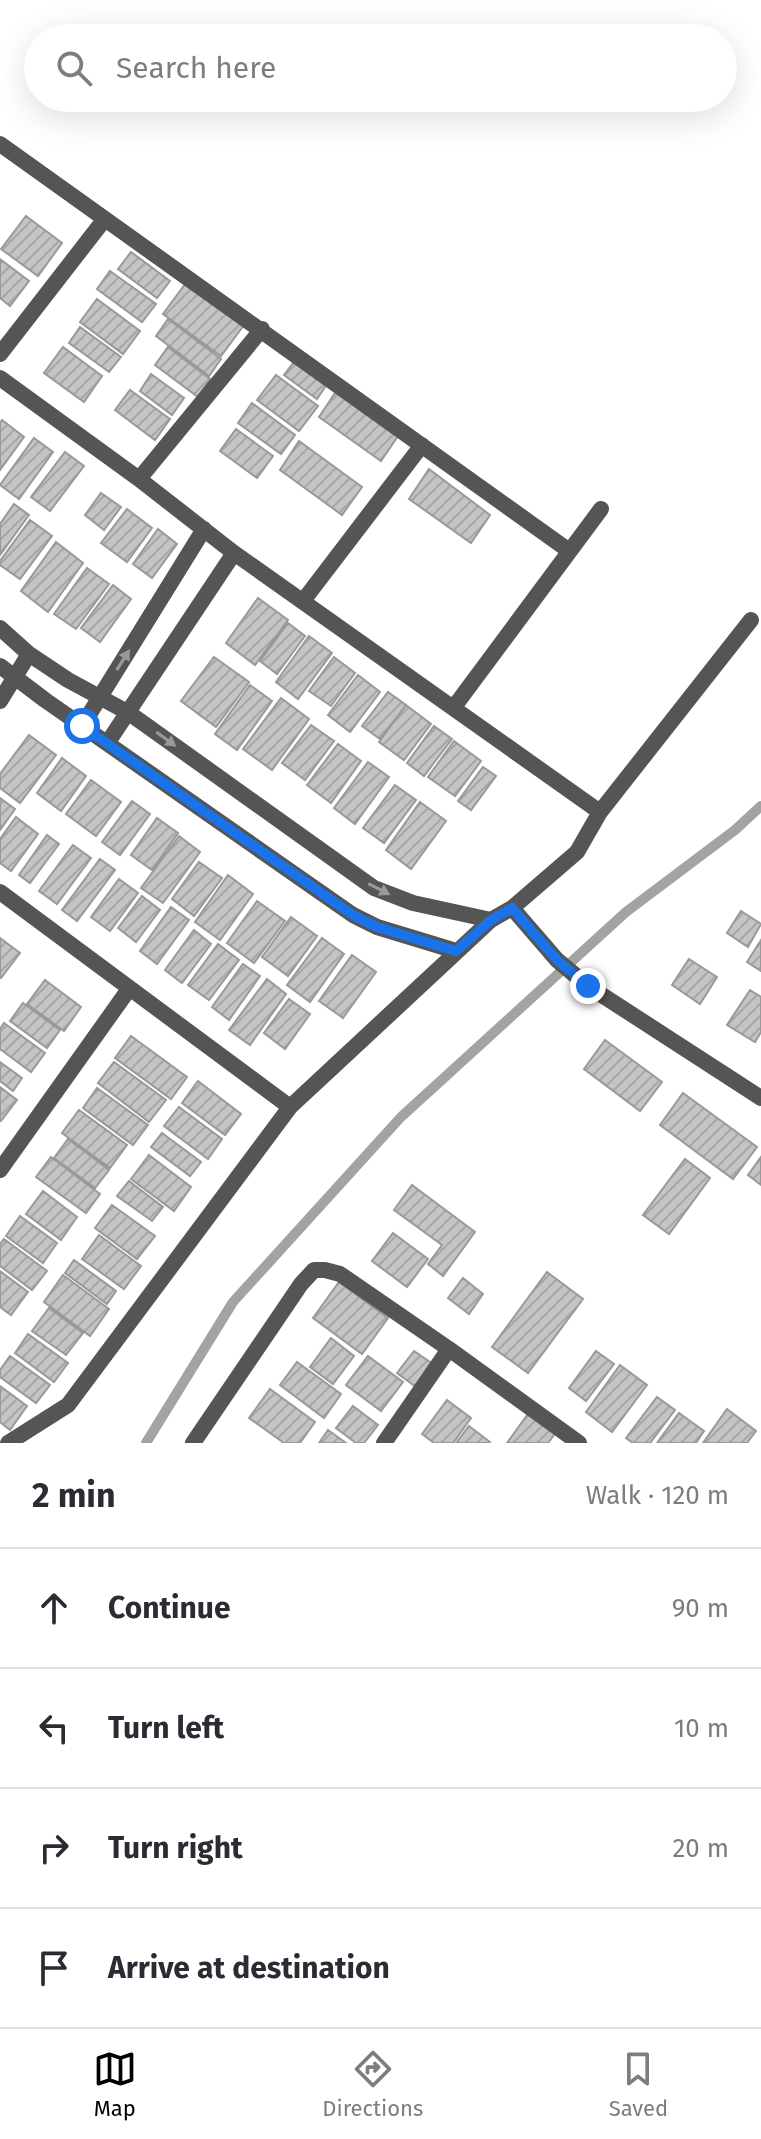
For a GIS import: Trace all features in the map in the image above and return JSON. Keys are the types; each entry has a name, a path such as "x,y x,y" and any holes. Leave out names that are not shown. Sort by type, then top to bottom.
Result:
{"street":[{"path":"0,144 568,550"},
{"path":"0,354 104,220"},
{"path":"139,479 262,329"},
{"path":"0,378 234,553 600,812"},
{"path":"303,601 422,445"},
{"path":"454,707 601,509"},
{"path":"82,726 204,529"},
{"path":"108,742 234,553"},
{"path":"8,1443 68,1405 290,1107 456,951 577,852 600,812 751,620"},
{"path":"0,628 29,654 68,680 129,713 374,888 413,903 491,920"},
{"path":"0,701 29,654"},
{"path":"0,666 353,915 377,927 456,951"},
{"path":"0,892 290,1107"},
{"path":"512,908 557,960 588,986 761,1098"},
{"path":"0,1170 129,989"},
{"path":"193,1443 283,1310 314,1270 340,1274 449,1349 571,1441"},
{"path":"384,1443 449,1349"}],"building":[{"path":"26,216 62,243 38,276 1,249"},
{"path":"131,252 170,281 157,298 118,269"},
{"path":"0,259 29,281 10,306 0,298"},
{"path":"110,271 156,304 142,322 97,289"},
{"path":"186,283 244,325 221,356 163,314"},
{"path":"97,299 140,331 123,354 80,322"},
{"path":"168,319 221,359 209,376 156,336"},
{"path":"80,327 121,357 109,372 69,343"},
{"path":"63,347 102,376 84,402 44,373"},
{"path":"168,347 210,379 198,397 155,365"},
{"path":"297,358 329,381 317,399 284,375"},
{"path":"151,374 184,398 172,415 140,391"},
{"path":"276,375 318,406 299,431 257,400"},
{"path":"339,387 400,433 381,461 319,417"},
{"path":"130,390 170,419 155,440 115,410"},
{"path":"252,403 295,435 281,454 238,423"},
{"path":"2,420 24,437 0,470 0,423"},
{"path":"236,429 273,456 257,478 220,451"},
{"path":"34,438 53,452 19,499 0,485"},
{"path":"299,441 362,487 342,515 280,470"},
{"path":"65,452 84,466 50,511 31,497"},
{"path":"429,469 490,515 471,543 409,499"},
{"path":"101,493 121,507 104,530 85,515"},
{"path":"14,504 29,515 0,555 0,524"},
{"path":"127,509 152,528 127,562 101,543"},
{"path":"30,520 52,536 20,579 0,565 0,561"},
{"path":"158,529 177,544 152,578 133,564"},
{"path":"56,542 83,563 48,612 21,591"},
{"path":"87,568 109,584 76,629 54,614"},
{"path":"113,585 131,599 100,642 81,628"},
{"path":"258,598 288,620 255,665 226,643"},
{"path":"288,623 305,636 277,674 260,661"},
{"path":"309,636 332,653 298,699 276,682"},
{"path":"214,657 249,682 216,727 181,701"},
{"path":"334,657 355,673 331,706 309,691"},
{"path":"358,675 380,692 350,732 328,715"},
{"path":"250,685 272,701 237,750 215,734"},
{"path":"388,692 406,705 380,739 362,726"},
{"path":"281,698 309,719 272,770 243,749"},
{"path":"406,705 431,724 404,760 379,742"},
{"path":"311,725 334,741 305,780 282,763"},
{"path":"434,726 452,739 424,776 407,763"},
{"path":"29,735 56,755 20,803 0,788 0,774"},
{"path":"454,741 481,761 455,796 428,777"},
{"path":"338,744 361,761 331,803 307,785"},
{"path":"62,758 86,776 61,811 37,793"},
{"path":"368,762 389,777 355,824 334,808"},
{"path":"483,767 496,776 471,810 458,801"},
{"path":"91,780 121,802 96,836 66,814"},
{"path":"395,785 416,800 384,843 363,828"},
{"path":"0,798 15,809 0,830"},
{"path":"132,801 150,814 120,855 102,842"},
{"path":"420,802 446,821 411,869 386,850"},
{"path":"16,817 38,834 11,871 0,863 0,839"},
{"path":"157,818 178,833 152,870 131,855"},
{"path":"47,835 59,844 30,883 19,875"},
{"path":"179,836 200,852 163,903 141,888"},
{"path":"73,845 91,858 57,904 39,891"},
{"path":"100,859 115,870 77,921 62,910"},
{"path":"199,862 222,878 194,916 172,899"},
{"path":"228,875 253,894 220,940 195,922"},
{"path":"119,879 138,893 110,931 91,917"},
{"path":"142,896 160,910 136,942 118,928"},
{"path":"257,901 285,921 254,963 227,943"},
{"path":"171,907 189,920 157,964 140,951"},
{"path":"741,911 761,924 748,947 727,933"},
{"path":"291,917 317,936 288,976 262,957"},
{"path":"194,930 211,944 182,983 165,970"},
{"path":"0,938 20,953 1,978 0,977"},
{"path":"322,938 344,954 310,1002 287,985"},
{"path":"761,940 761,971 747,962"},
{"path":"218,944 239,960 209,1000 188,985"},
{"path":"352,955 376,972 343,1018 319,1001"},
{"path":"689,959 717,977 700,1004 672,985"},
{"path":"243,964 260,976 229,1020 212,1007"},
{"path":"267,979 286,994 250,1045 229,1030"},
{"path":"45,980 81,1007 64,1031 27,1004"},
{"path":"750,990 761,997 761,1032 755,1042 727,1025"},
{"path":"289,999 310,1014 285,1049 264,1033"},
{"path":"23,1003 60,1030 47,1048 10,1021"},
{"path":"4,1023 45,1053 31,1072 0,1049 0,1029"},
{"path":"131,1036 187,1077 171,1099 115,1058"},
{"path":"605,1040 662,1082 640,1111 584,1069"},
{"path":"0,1062 22,1078 13,1091 0,1081"},
{"path":"114,1062 166,1100 149,1122 98,1083"},
{"path":"198,1081 241,1114 225,1135 182,1103"},
{"path":"0,1087 17,1100 1,1121 0,1120"},
{"path":"97,1088 148,1125 133,1145 83,1108"},
{"path":"683,1093 757,1147 733,1179 660,1125"},
{"path":"179,1107 222,1139 208,1159 164,1126"},
{"path":"79,1110 127,1145 110,1168 62,1133"},
{"path":"162,1133 201,1162 190,1176 151,1147"},
{"path":"68,1139 109,1170 95,1188 54,1158"},
{"path":"149,1155 191,1187 174,1211 131,1179"},
{"path":"51,1157 100,1194 86,1213 36,1177"},
{"path":"761,1157 761,1185 748,1175"},
{"path":"685,1159 710,1178 669,1234 643,1215"},
{"path":"129,1181 163,1207 152,1221 117,1196"},
{"path":"412,1185 475,1232 443,1276 428,1264 442,1245 394,1210"},
{"path":"43,1191 77,1217 61,1240 26,1214"},
{"path":"112,1205 155,1236 137,1259 95,1228"},
{"path":"20,1216 57,1243 43,1263 6,1236"},
{"path":"393,1233 428,1259 407,1287 372,1261"},
{"path":"99,1235 141,1266 124,1289 82,1259"},
{"path":"4,1239 47,1271 32,1290 0,1266 0,1244"},
{"path":"74,1260 116,1291 107,1304 65,1273"},
{"path":"0,1271 28,1292 11,1315 0,1307"},
{"path":"547,1272 583,1299 528,1373 492,1347"},
{"path":"63,1275 109,1309 90,1336 44,1302"},
{"path":"463,1278 483,1294 469,1314 448,1298"},
{"path":"339,1282 388,1318 362,1354 313,1318"},
{"path":"49,1308 83,1333 66,1355 32,1331"},
{"path":"28,1334 68,1363 54,1382 15,1353"},
{"path":"331,1338 354,1356 333,1384 310,1367"},
{"path":"414,1351 433,1364 416,1387 397,1373"},
{"path":"596,1351 614,1364 586,1401 569,1388"},
{"path":"10,1356 50,1385 36,1403 0,1377 0,1370"},
{"path":"368,1356 403,1382 381,1411 346,1385"},
{"path":"297,1362 341,1394 324,1418 280,1385"},
{"path":"620,1365 647,1385 612,1432 586,1412"},
{"path":"0,1386 27,1406 10,1430 0,1422"},
{"path":"270,1389 315,1422 300,1443 284,1443 249,1418"},
{"path":"657,1397 675,1410 650,1443 633,1443 626,1438"},
{"path":"447,1400 471,1418 453,1443 434,1443 422,1434"},
{"path":"353,1406 378,1425 364,1443 356,1443 336,1428"},
{"path":"727,1409 756,1431 747,1443 703,1443"},
{"path":"530,1411 557,1431 548,1443 507,1443"},
{"path":"679,1413 704,1431 696,1443 657,1443"},
{"path":"469,1426 490,1442 456,1443"},
{"path":"328,1430 346,1443 319,1443"}],"waterway":[{"path":"146,1443 233,1302 401,1117 626,912 735,830 761,806"}],"route":[{"path":"82,726 353,915 377,927 456,951 491,920 512,908 557,960 588,986"}]}
